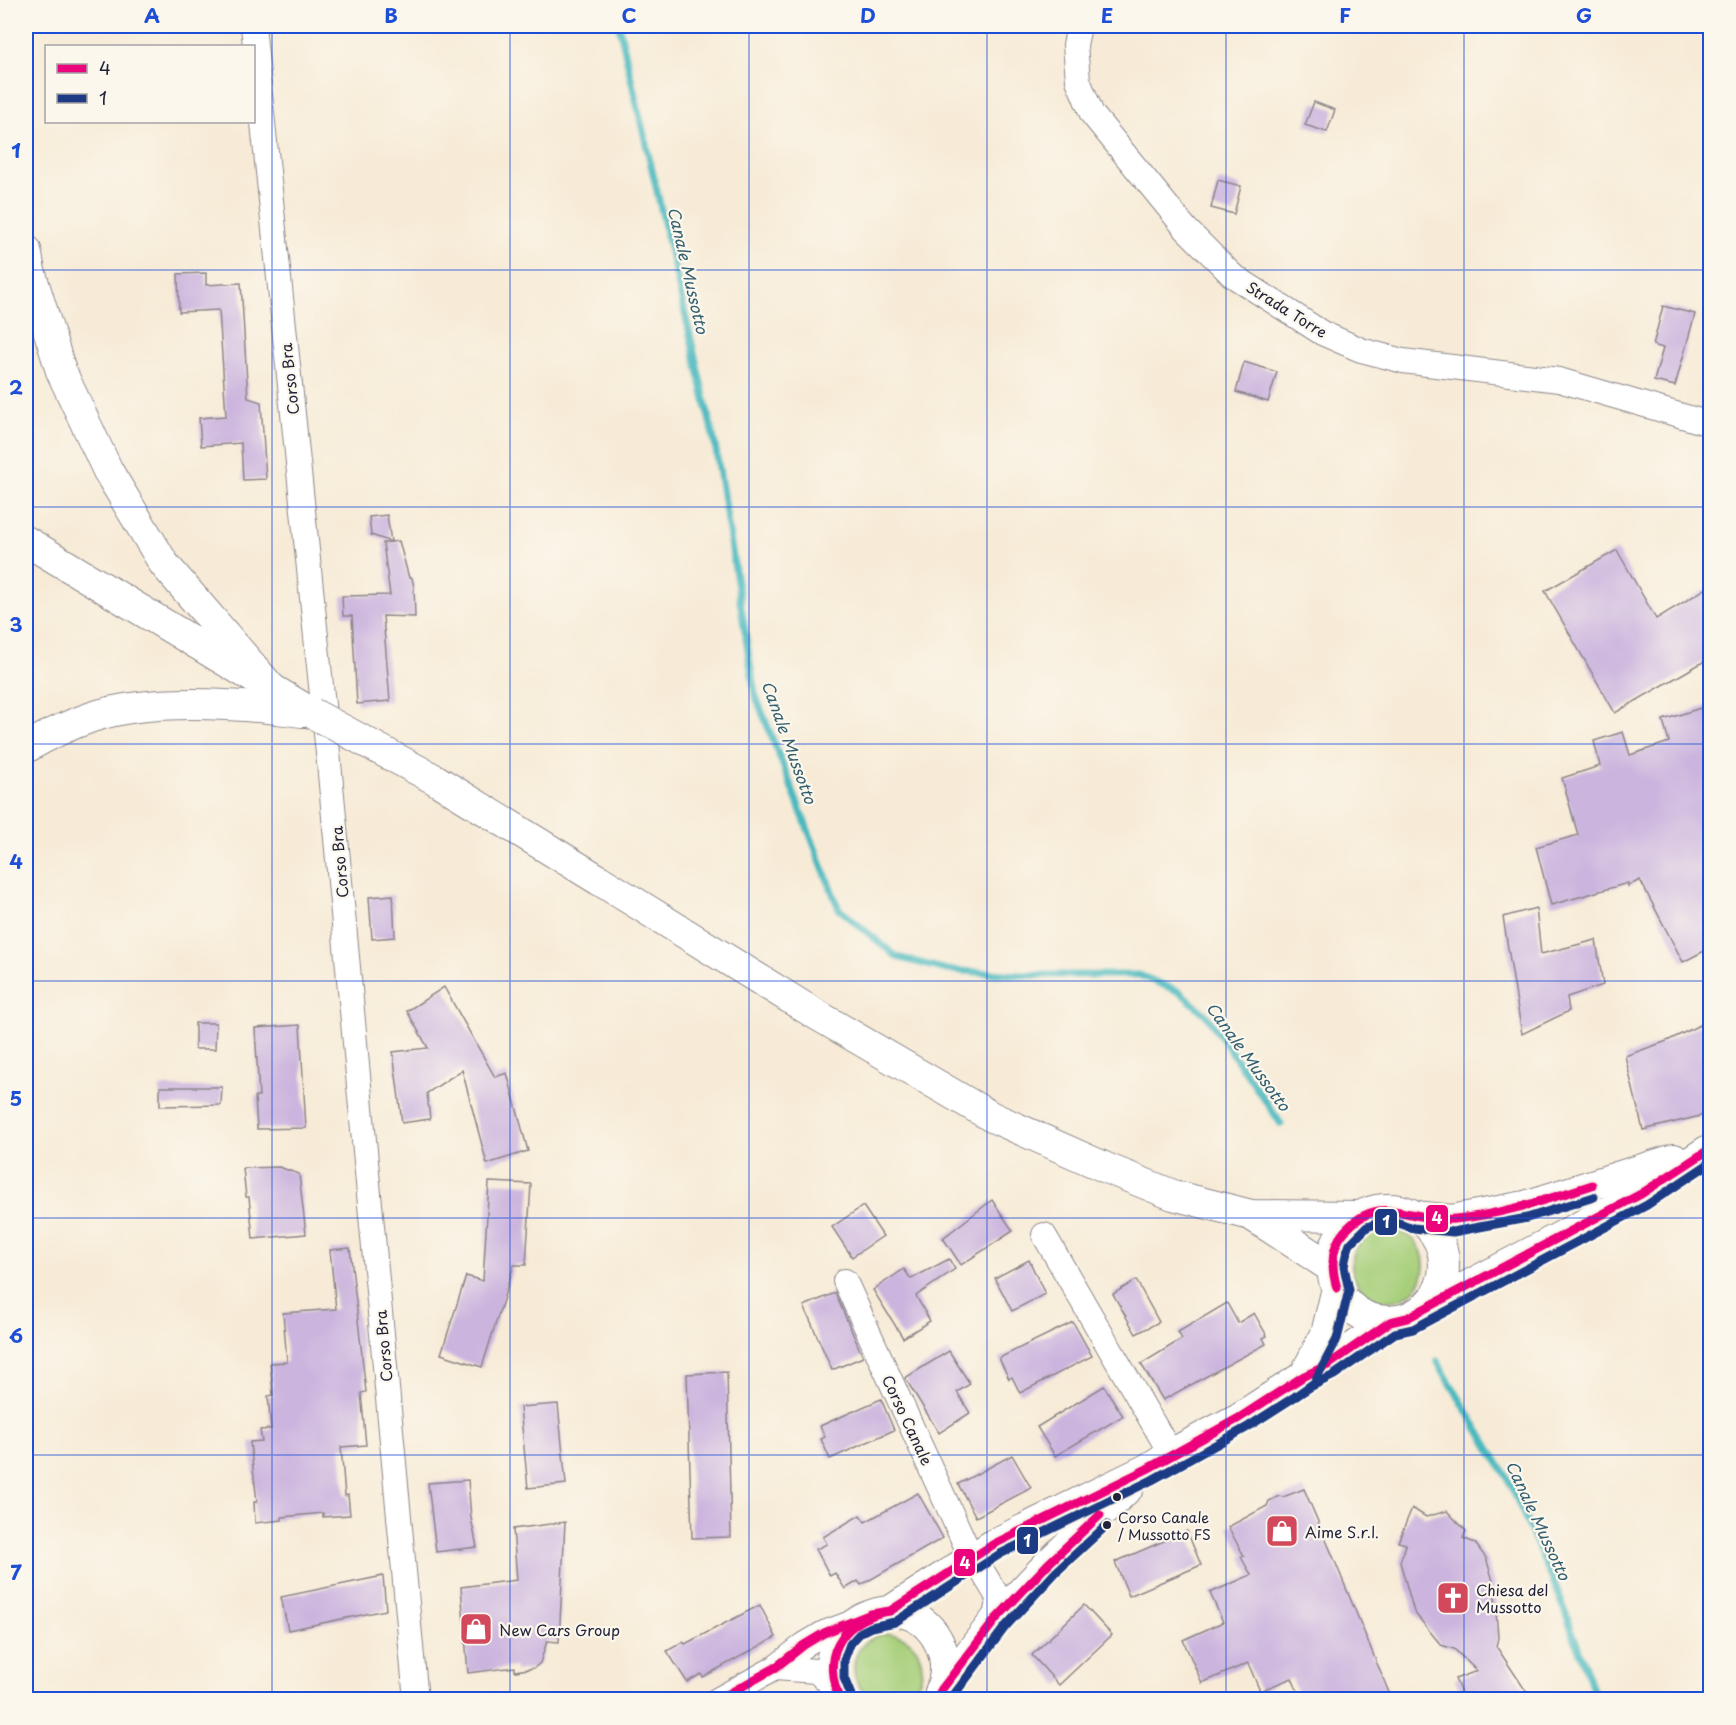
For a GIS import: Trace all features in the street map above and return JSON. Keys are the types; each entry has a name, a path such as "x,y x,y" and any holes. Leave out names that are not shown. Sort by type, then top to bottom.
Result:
{"main road":[{"path":"26,250 30,271 61,371 108,471 164,564 272,698"},
{"path":"26,541 272,698 312,713 436,780 812,1012 992,1117 1173,1195 1251,1215 1361,1216 1379,1210 1398,1210 1416,1216 1452,1220 1525,1206 1710,1148"},
{"path":"26,748 48,735 93,717 130,708 272,698"},
{"path":"1251,1215 1334,1278 1346,1302 1358,1313 1373,1320 1390,1322 1407,1318 1423,1310 1641,1194 1710,1148"},
{"path":"1304,1376 1326,1334 1334,1278 1334,1252 1339,1238 1361,1216"},
{"path":"1416,1216 1430,1228 1440,1243 1444,1261 1443,1279 1436,1296 1423,1310"},
{"path":"890,1611 994,1544 1239,1418 1304,1376 1328,1365 1390,1322"},
{"path":"939,1694 996,1620 1048,1564 1159,1461"},
{"path":"837,1693 831,1669 834,1651 842,1635 854,1622 871,1614 890,1611 908,1614 924,1624 937,1637 944,1654 945,1672 939,1694"}],"street":[{"name":"Corso Bra","path":"253,26 255,45"},
{"name":"Strada Torre","path":"1079,26 1075,45 1078,80 1092,114 1186,229 1232,275 1322,333 1361,350 1403,361 1559,380 1710,424"},
{"name":"Corso Bra","path":"255,45 329,764 416,1700"},
{"path":"1044,1235 1159,1461"},
{"name":"Corso Canale","path":"845,1281 972,1559 999,1599 996,1620"},
{"path":"717,1700 775,1668 804,1645 824,1633 854,1622"},
{"path":"775,1668 816,1671 837,1693"}],"green space":[{"path":"1388,1229 1408,1235 1418,1245 1424,1265 1418,1285 1408,1295 1388,1301 1368,1295 1358,1285 1352,1265 1358,1245 1368,1235"},
{"path":"881,1634 895,1634 907,1639 917,1649 922,1668 917,1687 907,1697 895,1702 881,1702 869,1697 859,1687 854,1675 854,1661 859,1649 869,1639"}],"building":[{"path":"1314,102 1335,110 1327,132 1305,125"},
{"path":"1218,180 1241,186 1234,214 1211,208"},
{"path":"206,273 206,285 241,283 248,398 261,402 266,479 243,480 241,443 201,446 199,418 226,416 219,310 179,312 178,274"},
{"path":"1663,306 1695,314 1675,386 1654,381 1663,348 1653,345"},
{"path":"1244,362 1277,372 1268,402 1236,392"},
{"path":"387,515 391,542 371,535 369,517"},
{"path":"399,541 409,578 412,578 414,587 415,617 383,616 390,701 357,704 352,616 343,616 342,596 390,595 383,543"},
{"path":"1617,550 1656,619 1710,586 1710,658 1615,713 1545,591"},
{"path":"1710,705 1710,948 1683,962 1640,880 1628,886 1628,883 1551,905 1536,847 1578,835 1562,778 1600,766 1594,741 1623,732 1630,755 1669,742 1663,720"},
{"path":"393,895 395,937 372,939 369,897"},
{"path":"1536,908 1541,954 1596,940 1603,985 1567,997 1569,1011 1522,1034 1503,917"},
{"path":"444,987 495,1077 507,1073 528,1151 487,1164 462,1070 427,1093 430,1119 402,1123 393,1052 428,1048 407,1011"},
{"path":"1710,1020 1710,1112 1643,1130 1625,1056 1667,1041"},
{"path":"195,1023 216,1023 215,1049 195,1049"},
{"path":"300,1025 306,1128 257,1129 255,1096 259,1096 255,1028"},
{"path":"160,1087 222,1087 221,1105 160,1106"},
{"path":"279,1167 299,1174 306,1234 253,1239 249,1197 246,1197 243,1168"},
{"path":"489,1182 531,1184 526,1265 514,1265 482,1367 441,1354 466,1276 483,1281"},
{"path":"992,1200 1013,1231 961,1265 943,1238"},
{"path":"863,1206 883,1236 852,1257 832,1227"},
{"path":"350,1248 366,1392 361,1393 366,1445 341,1447 345,1496 348,1495 350,1515 323,1517 323,1513 282,1517 282,1520 255,1523 254,1502 257,1502 250,1442 262,1441 260,1430 271,1429 268,1396 273,1395 270,1363 287,1362 283,1313 336,1309 330,1250"},
{"path":"949,1259 955,1269 916,1296 930,1321 903,1338 873,1290 904,1269 911,1279"},
{"path":"1029,1260 1045,1294 1012,1311 995,1278"},
{"path":"1136,1280 1159,1322 1136,1334 1113,1294"},
{"path":"835,1293 863,1357 832,1370 804,1306"},
{"path":"1227,1303 1238,1323 1254,1313 1267,1336 1263,1338 1266,1344 1163,1400 1141,1364 1182,1339 1178,1332"},
{"path":"1073,1322 1092,1356 1020,1393 1012,1377 1009,1379 999,1358"},
{"path":"949,1351 970,1384 957,1392 970,1413 939,1433 905,1378"},
{"path":"727,1372 731,1537 692,1538 687,1374"},
{"path":"1104,1386 1123,1416 1055,1456 1037,1427"},
{"path":"881,1399 894,1430 830,1459 821,1439 825,1437 820,1426"},
{"path":"558,1404 566,1484 528,1488 520,1407"},
{"path":"1012,1455 1031,1488 976,1517 958,1484"},
{"path":"468,1480 471,1518 477,1547 436,1552 428,1483"},
{"path":"1304,1489 1392,1700 1301,1700 1292,1678 1260,1691 1248,1663 1202,1683 1183,1640 1223,1622 1210,1593 1251,1575 1241,1557 1244,1556 1228,1527 1267,1506 1269,1501 1279,1496 1283,1497"},
{"path":"918,1493 943,1538 861,1585 858,1581 845,1589 835,1573 830,1576 816,1549 827,1544 823,1537 860,1515 865,1522"},
{"name":"Chiesa del Mussotto","path":"1412,1508 1426,1517 1447,1511 1466,1531 1463,1538 1475,1543 1486,1558 1494,1584 1498,1638 1496,1646 1532,1700 1464,1700 1455,1679 1477,1671 1454,1649 1441,1645 1414,1612 1400,1562 1406,1544 1398,1542"},
{"path":"565,1522 559,1642 547,1641 540,1663 534,1668 515,1671 515,1667 468,1673 461,1587 517,1580 513,1529"},
{"path":"1187,1531 1201,1565 1129,1596 1115,1562"},
{"path":"383,1576 386,1610 288,1630 281,1597"},
{"path":"760,1605 776,1637 703,1677 701,1674 687,1682 667,1651"},
{"path":"1084,1605 1112,1635 1059,1685 1032,1655"}],"waterway":[{"name":"Canale Mussotto","path":"619,26 715,444 755,694 839,909 897,957 947,970 1020,975 1139,975 1180,992 1206,1015 1281,1124"},
{"name":"Canale Mussotto","path":"1437,1361 1508,1479 1558,1592 1597,1700"}],"transit line":[{"name":"4","path":"718,1700 775,1668 804,1645 824,1633 871,1614 890,1611 994,1544 1147,1469 1239,1418 1304,1376 1328,1365 1390,1322 1407,1318 1641,1194 1710,1149"},
{"name":"1","path":"851,1695 844,1678 844,1660 850,1644 861,1632 871,1627 895,1622 1000,1554 1152,1480 1246,1428 1310,1387 1334,1375 1395,1333 1413,1329 1647,1205 1710,1163"},
{"name":"4","path":"1337,1288 1333,1258 1339,1238 1358,1220 1371,1213 1384,1210 1439,1219 1472,1217 1524,1206 1592,1185"},
{"name":"1","path":"1296,1396 1314,1383 1337,1339 1349,1290 1344,1267 1346,1255 1350,1244 1367,1227 1381,1222 1396,1222 1413,1228 1453,1232 1527,1218 1594,1197"},
{"name":"4","path":"936,1700 996,1619 1048,1564 1100,1515"},
{"name":"1","path":"950,1700 1005,1627 1056,1572 1107,1525"},
{"name":"4","path":"840,1700 833,1670 838,1644 855,1625 883,1612"}],"place":[{"name":"Corso Canale / Mussotto FS","path":"1107,1525"},
{"name":"Aime S.r.l.","path":"1282,1531"},
{"name":"Chiesa del Mussotto","path":"1453,1598"},
{"name":"New Cars Group","path":"476,1629"}]}
